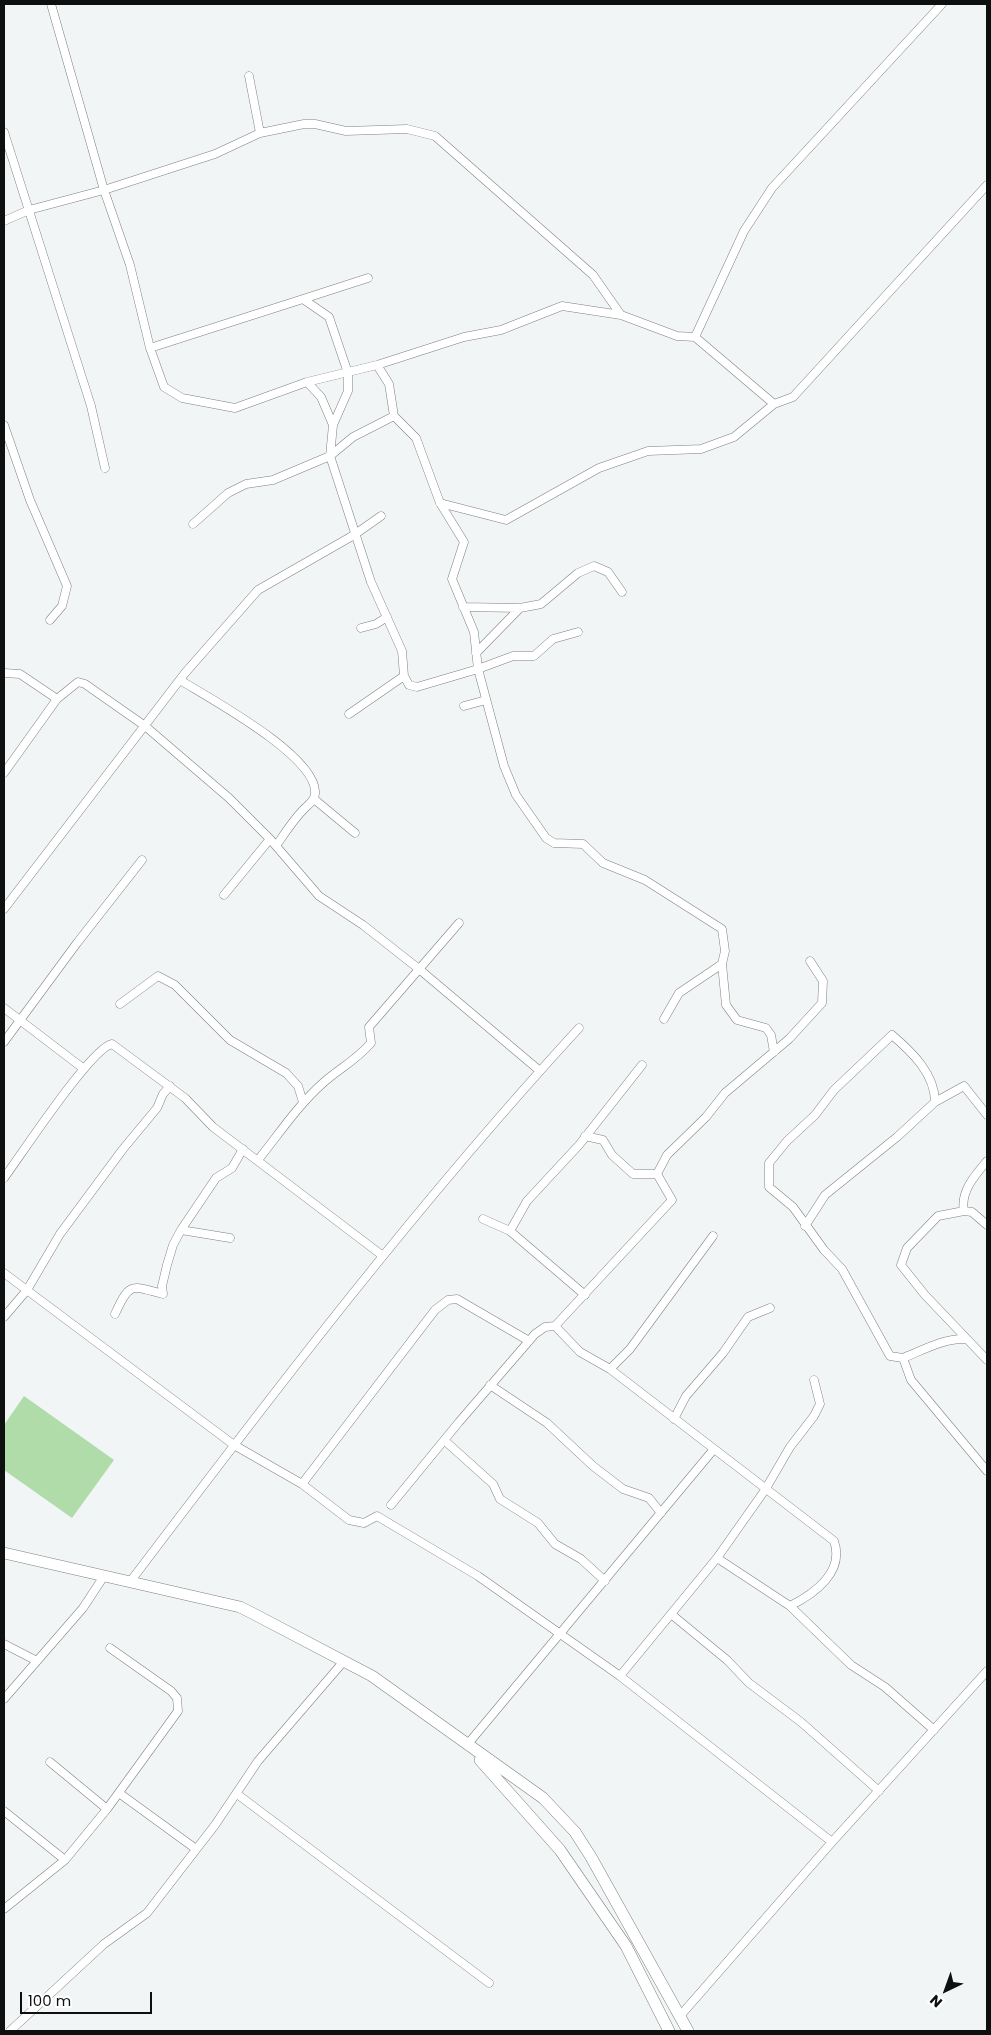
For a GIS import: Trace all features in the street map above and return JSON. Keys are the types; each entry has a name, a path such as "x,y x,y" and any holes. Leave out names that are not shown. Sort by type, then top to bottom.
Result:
{"street":[{"path":"51,4 104,190 130,265 150,348 164,387 182,398 234,408 307,382 377,365 464,337 501,330 562,306 621,315 677,336 694,337 774,404"},
{"path":"694,337 744,231 772,188 942,4"},
{"path":"250,76 260,134"},
{"path":"4,221 29,210 104,190 215,154 260,134 304,124 315,124 346,131 407,129 435,136 593,275 621,315"},
{"path":"4,132 91,406 105,468"},
{"path":"440,503 506,520 599,468 648,451 701,449 734,437 774,404 793,397 987,185"},
{"path":"150,348 368,278"},
{"path":"303,299 330,317 348,373 348,391 334,425 330,456 354,535 371,582 402,651 404,676 409,685 417,687 514,656 534,656 553,639 578,632"},
{"path":"377,365 389,384 394,416 416,438 440,503 464,542 452,579 474,632 478,669 504,766 516,795 546,838 554,843 583,844 603,863 645,880 722,929 725,952 722,964 726,1004 737,1020 766,1028 771,1034 774,1052"},
{"path":"307,382 321,397 334,425"},
{"path":"193,524 228,493 246,484 273,480 330,456 353,437 394,416"},
{"path":"4,425 30,500 67,586 62,606 50,620"},
{"path":"4,909 180,680 258,590 354,535 381,516"},
{"path":"463,608 520,608 541,604 578,574 594,566 608,572 622,592"},
{"path":"476,653 520,608"},
{"path":"360,628 376,624 387,617"},
{"path":"4,673 20,674 57,700"},
{"path":"349,714 404,676"},
{"path":"180,680 270,735 311,778 316,793 314,799 295,818 276,846"},
{"path":"4,773 57,700 78,682 85,684 145,726 230,798 270,839 319,896 363,925 419,969 540,1071"},
{"path":"464,706 486,700"},
{"path":"314,799 355,833"},
{"path":"224,895 270,839"},
{"path":"4,1042 77,943 142,860"},
{"path":"258,1160 303,1102 324,1082 357,1060 371,1043 369,1027 459,923"},
{"path":"657,1174 667,1155 706,1117 724,1093 789,1039 822,1002 823,981 810,960"},
{"path":"664,1019 679,993 722,964"},
{"path":"120,1004 158,976 175,985 230,1040 286,1073 298,1086 303,1102"},
{"path":"4,1008 84,1069"},
{"path":"130,1582 234,1445 383,1256 540,1071 579,1028"},
{"path":"935,1102 935,1092 925,1070 912,1052 892,1035 834,1090 815,1114 795,1131 769,1163 769,1187 793,1207 805,1226 842,1268 890,1356 903,1358 936,1346 950,1338 966,1339"},
{"path":"4,1178 84,1069 105,1046 112,1044 170,1086 213,1127 383,1256"},
{"path":"510,1231 527,1201 586,1136 642,1066"},
{"path":"4,1317 28,1290 60,1234 123,1149 157,1108 163,1094 170,1086"},
{"path":"805,1226 825,1196 897,1138 935,1102 964,1086 987,1115"},
{"path":"586,1136 603,1140 612,1155 633,1174 657,1174"},
{"path":"115,1314 123,1296 131,1289 143,1287 163,1294 162,1286 167,1265 173,1245 181,1230 216,1178 232,1168 244,1150"},
{"path":"964,1211 962,1201 974,1175 987,1161"},
{"path":"391,1506 490,1385 529,1341 545,1328 555,1326 672,1200 657,1174"},
{"path":"987,1225 972,1212 964,1211 938,1216 907,1248 901,1265 925,1295 987,1360"},
{"path":"483,1219 510,1231 585,1295"},
{"path":"181,1230 230,1238"},
{"path":"610,1369 630,1349 713,1236"},
{"path":"4,1273 234,1445 302,1484 349,1520 364,1523 378,1516 478,1576 559,1635 620,1676 832,1842"},
{"path":"302,1484 435,1310 448,1300 457,1299 529,1341"},
{"path":"674,1419 686,1396 723,1353 748,1317 770,1308"},
{"path":"555,1326 580,1352 610,1369 765,1490 794,1508 834,1541 837,1550 829,1576 812,1595 790,1606"},
{"path":"903,1358 911,1380 987,1471"},
{"path":"620,1676 718,1558 765,1490 790,1447 820,1404 814,1380"},
{"path":"490,1385 547,1423 592,1466 623,1489 648,1498 661,1513"},
{"path":"444,1440 493,1484 500,1499 538,1523 555,1544 581,1559 605,1581"},
{"path":"467,1745 714,1449"},
{"path":"4,1553 240,1607 372,1676 543,1798 575,1832 688,2031"},
{"path":"718,1558 790,1606 851,1665 885,1688 934,1730"},
{"path":"4,1699 83,1608 104,1576"},
{"path":"671,1614 727,1660 749,1683 801,1722 879,1791"},
{"path":"4,1644 36,1661"},
{"path":"4,1909 65,1860 107,1809 172,1723 178,1711 179,1704 171,1691 110,1648"},
{"path":"10,2031 104,1944 147,1913 237,1794 258,1761 344,1662"},
{"path":"680,2016 832,1842 987,1671"},
{"path":"467,1745 560,1850 626,1946 669,2031"},
{"path":"50,1762 107,1809"},
{"path":"119,1793 196,1849"},
{"path":"237,1794 489,1983"},
{"path":"4,1811 65,1860"},
{"path":"560,1850 575,1832"}],"green space":[{"path":"24,1396 114,1460 72,1518 4,1470 4,1425"}]}
